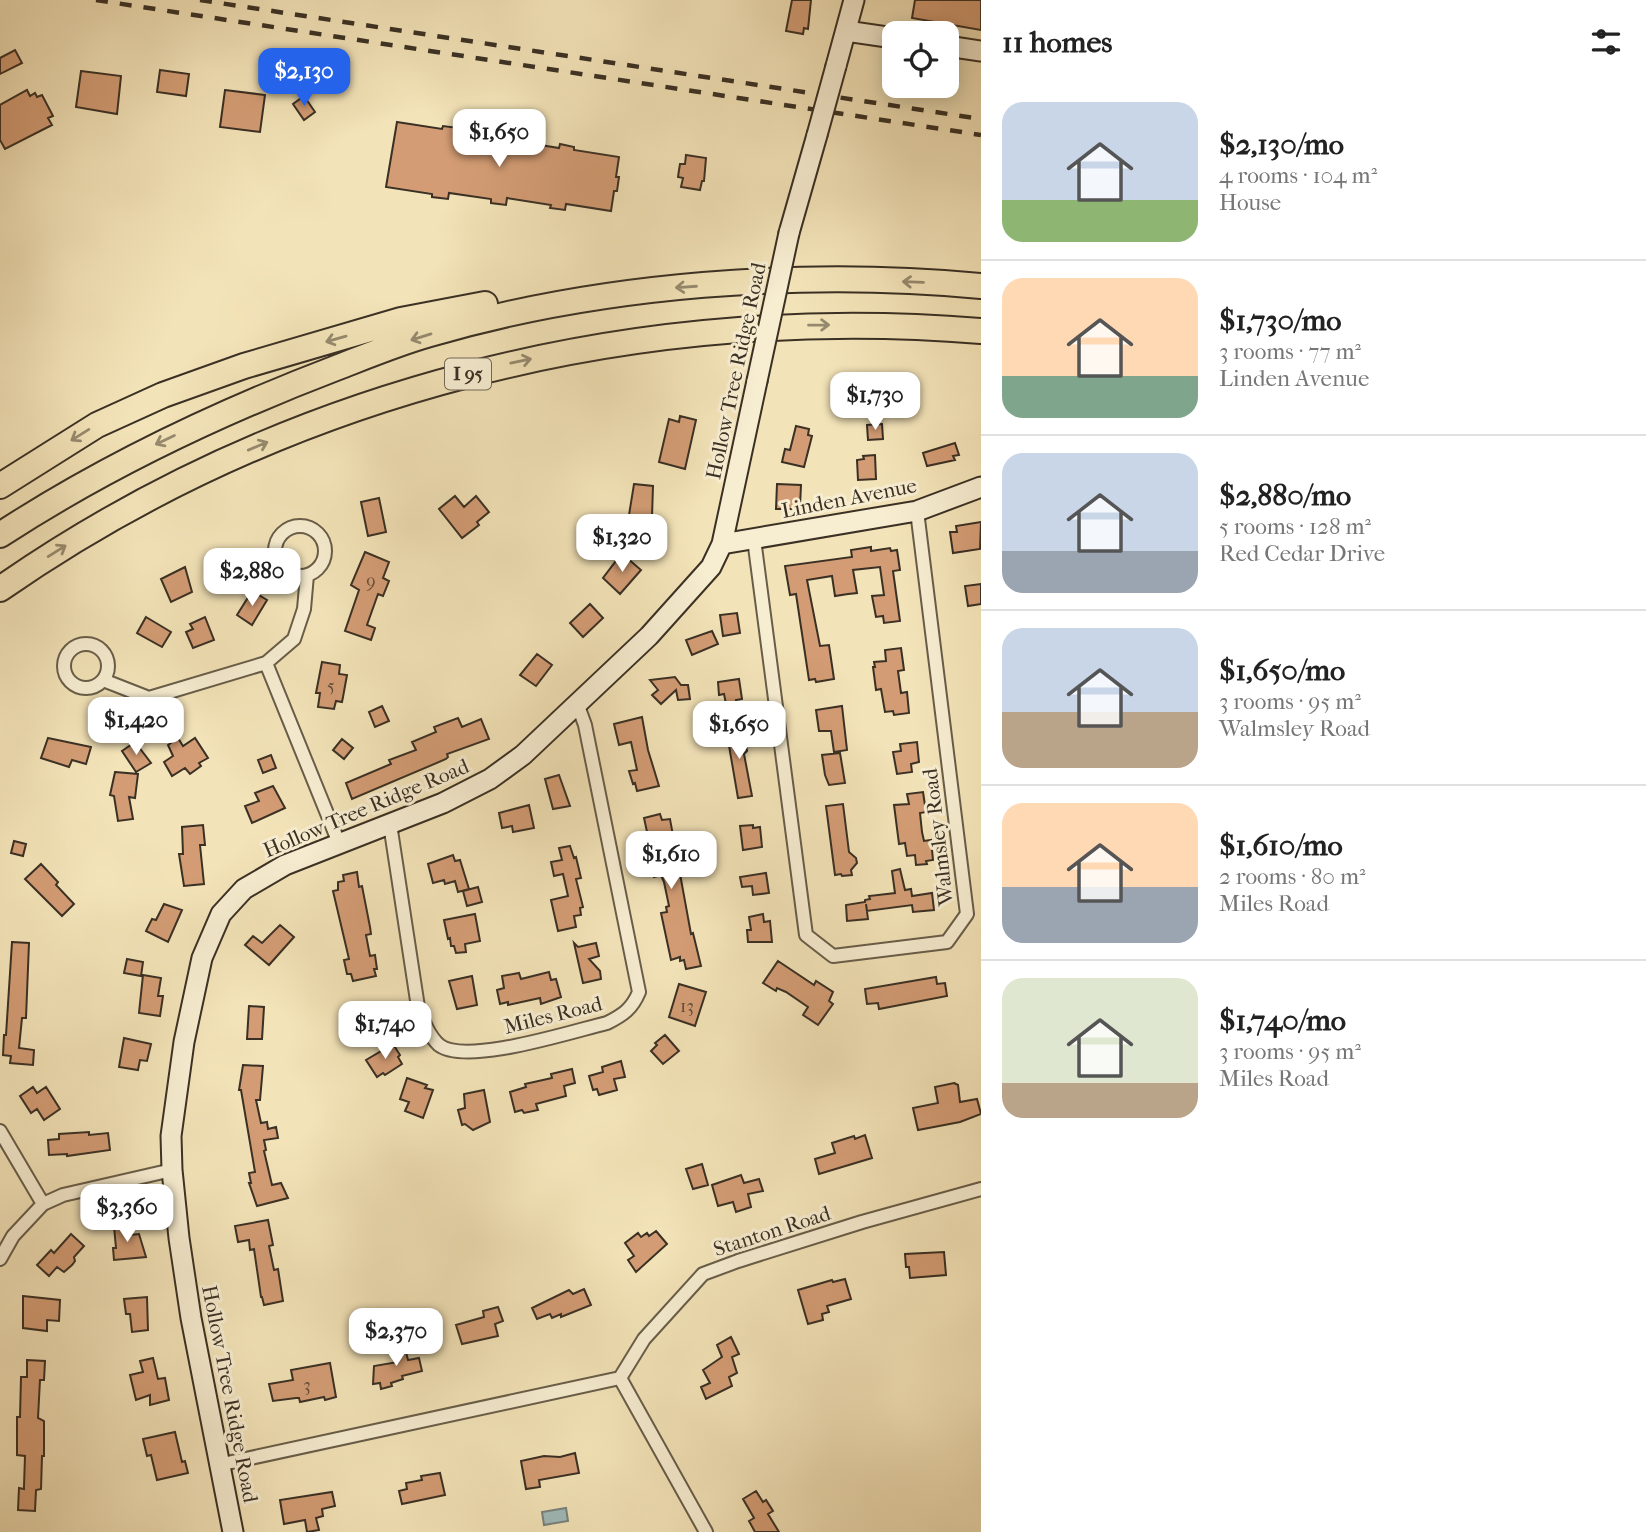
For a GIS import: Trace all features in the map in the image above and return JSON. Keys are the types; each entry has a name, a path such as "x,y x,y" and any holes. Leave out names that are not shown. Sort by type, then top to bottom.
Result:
{"highway":[{"name":"I 95","path":"0,535 67,493 155,445 291,385 386,347 431,333 514,313 653,289 774,282 877,281 981,286"},
{"path":"0,486 97,425 163,395 244,366 401,320 528,295 559,292 607,296"},
{"name":"I 95","path":"0,589 116,516 237,455 339,414 468,373 602,345 713,331 860,325 981,331"}],"main road":[{"name":"Hollow Tree Ridge Road","path":"233,1532 191,1318 172,1170 171,1136 184,1042 202,958 221,914 244,889 285,865 443,803 490,779 523,755 649,636 711,567 722,544 789,233 853,0"},
{"path":"846,31 882,36"},
{"path":"959,48 981,51"},
{"name":"Linden Avenue","path":"722,544 917,511 981,487"}],"street":[{"name":"Walmsley Road","path":"754,539 806,934 833,956 947,942 967,914 917,511"},
{"path":"103,680 149,698 265,663 294,639 304,609 307,575 321,565 325,556 325,547 315,531 298,526 282,534 275,551 281,568 289,573 307,575"},
{"path":"265,663 339,843"},
{"name":"Miles Road","path":"390,824 418,1007 429,1033 440,1046 458,1052 484,1052 607,1023 622,1016 633,1006 639,992 585,725 577,703"},
{"path":"0,1131 43,1204"},
{"path":"0,1259 13,1236 43,1204 63,1195 172,1170"},
{"name":"Stanton Road","path":"620,1378 645,1339 703,1274 862,1222 981,1189"},
{"path":"218,1465 620,1378 706,1532"}],"water":[{"path":"566,1508 568,1521 544,1525 542,1512"}],"building":[{"path":"792,0 811,0 808,29 804,28 803,34 786,31"},
{"path":"915,0 981,0 981,30 959,26 959,21 912,18"},
{"path":"15,50 22,63 0,74 0,58"},
{"path":"160,70 189,74 186,96 157,92"},
{"path":"81,71 121,76 117,114 76,107"},
{"path":"27,90 30,96 35,93 37,97 42,95 53,116 48,118 52,125 5,149 0,140 0,105"},
{"path":"225,90 265,95 260,132 220,127"},
{"path":"304,96 315,112 304,120 293,104"},
{"path":"397,122 442,129 443,126 459,128 458,132 501,138 501,135 517,137 516,141 559,148 560,144 574,147 574,150 619,157 617,191 614,191 611,211 566,204 565,210 507,198 506,205 491,203 491,199 449,193 448,199 386,187"},
{"path":"686,155 706,158 704,181 700,190 681,187 683,178 678,177 679,170 680,164 685,164"},
{"path":"680,416 696,420 685,469 659,462 669,419 679,422"},
{"path":"882,424 883,439 868,440 867,425"},
{"path":"796,426 809,429 808,435 812,436 804,467 782,462 785,449 790,450"},
{"path":"955,443 959,455 953,456 955,460 927,466 923,453"},
{"path":"875,455 876,479 858,480 857,460 864,459 863,456"},
{"path":"634,484 653,486 652,517 629,515"},
{"path":"777,484 801,485 800,506 796,509 776,509"},
{"path":"455,496 464,507 476,496 489,512 477,522 479,525 462,538 439,509"},
{"path":"379,498 386,532 368,536 361,502"},
{"path":"981,522 980,549 953,553 950,532 957,532 956,526"},
{"path":"871,547 871,551 890,548 891,551 897,550 900,570 893,571 900,621 884,623 883,616 876,617 872,596 884,595 880,567 853,570 857,593 835,596 832,576 807,580 820,646 829,645 834,679 816,682 815,679 809,680 796,594 790,595 785,566 852,557 851,550"},
{"path":"365,552 389,562 383,578 389,581 383,596 378,594 367,625 375,628 371,640 345,631 359,590 351,585"},
{"path":"619,557 623,560 626,557 641,570 620,594 603,578"},
{"path":"185,567 192,592 171,602 161,579"},
{"path":"981,584 981,604 968,606 965,586"},
{"path":"252,591 267,600 252,625 237,615"},
{"path":"590,604 603,618 583,637 570,623"},
{"path":"737,613 740,633 723,636 720,615"},
{"path":"146,617 171,632 162,647 137,633"},
{"path":"205,617 214,640 193,648 186,632 193,629 190,624"},
{"path":"712,631 718,644 692,655 686,640"},
{"path":"901,648 904,670 898,671 901,693 907,692 909,713 894,715 893,711 885,712 881,689 876,690 873,667 874,662 886,661 885,650"},
{"path":"537,654 552,665 536,686 520,675"},
{"path":"322,662 340,665 339,674 347,675 342,702 336,701 334,709 318,707 320,693 316,693"},
{"path":"675,677 681,685 688,685 690,699 678,700 676,690 661,704 652,695 658,690 650,680"},
{"path":"739,679 742,699 726,704 724,694 719,695 718,682"},
{"path":"382,706 389,721 375,727 369,712"},
{"path":"842,706 847,750 834,752 831,731 819,731 816,710"},
{"path":"642,717 659,786 637,791 629,771 637,770 631,742 619,745 614,724"},
{"path":"458,718 462,727 481,719 489,739 447,754 446,759 352,799 346,783 391,764 389,760 416,750 412,742 436,732 434,727"},
{"path":"742,723 747,751 744,754 752,796 738,798 727,734 733,733 732,725"},
{"path":"48,738 91,747 86,764 72,760 69,767 41,758"},
{"path":"178,738 183,746 195,738 208,758 199,763 201,766 190,774 185,768 172,776 164,762 173,756 168,745"},
{"path":"342,739 353,748 344,759 333,750"},
{"path":"135,742 151,763 136,772 122,751"},
{"path":"917,742 919,762 911,764 912,772 897,774 893,752 901,751 900,744"},
{"path":"840,753 845,783 829,785 822,755"},
{"path":"271,755 276,768 263,773 258,760"},
{"path":"115,772 138,774 135,798 129,797 133,819 118,821 114,796 110,795"},
{"path":"559,775 570,806 553,809 545,779"},
{"path":"273,786 285,808 252,823 245,806 259,801 255,793"},
{"path":"923,792 926,812 920,813 922,832 924,841 931,840 933,860 926,861 927,864 916,865 915,855 907,856 905,843 899,844 894,805 909,804 907,794"},
{"path":"843,804 849,852 856,858 857,863 851,870 852,875 842,876 835,875 826,806"},
{"path":"529,805 534,828 513,832 512,826 502,828 499,813"},
{"path":"660,814 662,820 670,819 691,934 693,933 701,966 686,969 684,960 680,961 680,957 671,960 661,913 667,912 666,907 669,906 661,875 654,877 652,869 649,869 647,856 652,855 644,818"},
{"path":"203,825 205,845 200,845 204,884 184,886 179,854 183,854 182,827"},
{"path":"753,825 753,828 760,827 762,847 743,850 740,826"},
{"path":"14,841 26,844 23,856 11,853"},
{"path":"570,846 581,878 576,879 583,907 580,908 581,915 574,916 576,927 558,931 551,900 568,896 563,874 554,876 551,862 562,860 559,848"},
{"path":"453,855 455,861 460,860 469,889 458,892 455,881 433,883 428,864"},
{"path":"41,864 74,904 62,916 25,879"},
{"path":"900,869 905,890 911,889 912,896 932,893 934,910 913,912 912,905 867,911 866,904 868,919 847,921 846,905 865,902 870,899 869,896 895,893 892,871"},
{"path":"357,872 370,927 371,934 366,935 370,956 375,955 377,969 374,969 376,976 353,981 351,974 347,974 344,960 349,959 333,891 338,890 338,882 344,881 343,875"},
{"path":"766,873 769,893 753,895 752,886 742,887 740,877"},
{"path":"478,887 482,902 467,906 463,891"},
{"path":"164,904 182,910 168,942 146,931 152,919 156,920"},
{"path":"475,914 480,941 465,944 466,952 456,953 450,938 448,939 444,920"},
{"path":"763,914 764,922 770,921 772,942 748,942 747,930 751,930 749,917"},
{"path":"280,925 294,937 269,965 245,945 253,936 262,943"},
{"path":"12,942 29,943 26,1018 22,1018 19,1048 34,1050 33,1065 10,1063 11,1056 3,1055"},
{"path":"574,943 578,947 596,943 599,956 589,959 600,971 601,979 583,983"},
{"path":"127,959 143,962 141,976 124,973"},
{"path":"778,961 814,985 816,981 833,992 829,1001 833,1004 818,1025 803,1015 808,1007 786,992 777,988 776,991 763,983"},
{"path":"549,972 551,980 556,979 561,997 541,1004 540,998 508,1005 508,1002 500,1004 497,990 504,988 502,976 519,973 521,979"},
{"path":"143,975 161,978 158,996 163,996 160,1016 139,1013"},
{"path":"472,976 477,1005 457,1009 449,981"},
{"path":"936,977 937,984 945,983 947,996 879,1009 878,1003 867,1004 865,989"},
{"path":"679,984 706,992 695,1026 669,1017"},
{"path":"378,1003 381,1016 391,1016 392,1021 362,1027 361,1006"},
{"path":"249,1006 264,1007 262,1039 247,1039"},
{"path":"665,1035 679,1051 663,1064 651,1051 657,1045 655,1043"},
{"path":"124,1038 151,1044 147,1061 140,1060 138,1070 119,1067"},
{"path":"393,1044 402,1064 377,1077 366,1060"},
{"path":"621,1061 625,1077 614,1079 617,1090 599,1095 597,1089 593,1090 589,1076 603,1072 602,1067"},
{"path":"243,1065 263,1066 260,1100 256,1100 261,1123 267,1122 268,1129 276,1127 278,1138 264,1140 264,1151 272,1185 281,1183 288,1198 257,1206 249,1183 249,1173 255,1172 239,1090"},
{"path":"572,1069 575,1083 564,1086 566,1096 536,1104 538,1110 515,1112 510,1092 526,1087 525,1084 552,1078 551,1074"},
{"path":"407,1078 433,1090 423,1118 405,1111 409,1102 400,1099"},
{"path":"954,1083 958,1085 960,1102 977,1099 981,1114 960,1122 918,1130 913,1108 938,1103 935,1087"},
{"path":"33,1087 37,1093 46,1087 60,1109 44,1120 37,1109 31,1113 20,1096"},
{"path":"484,1090 490,1122 473,1130 465,1124 462,1125 458,1110 465,1108 464,1094"},
{"path":"89,1132 89,1135 108,1133 110,1150 67,1156 49,1155 48,1140 59,1139 59,1134"},
{"path":"865,1135 872,1158 819,1174 815,1159 835,1153 832,1143"},
{"path":"702,1164 708,1185 693,1189 686,1169"},
{"path":"741,1175 744,1183 759,1179 763,1191 748,1194 751,1207 736,1212 733,1202 718,1206 712,1185"},
{"path":"268,1220 273,1245 269,1246 274,1270 278,1269 283,1301 264,1305 254,1249 250,1250 249,1240 238,1242 235,1226"},
{"path":"129,1224 130,1235 139,1234 146,1257 114,1260 114,1226"},
{"path":"656,1231 667,1244 636,1272 628,1260 634,1256 625,1243 638,1233 641,1237"},
{"path":"71,1234 84,1246 64,1272 57,1267 49,1276 37,1265 51,1250 54,1253"},
{"path":"944,1252 946,1275 910,1278 905,1254"},
{"path":"845,1279 851,1299 827,1306 829,1312 822,1314 823,1320 808,1324 798,1290"},
{"path":"584,1289 591,1305 561,1317 561,1314 552,1318 550,1314 537,1319 532,1308 569,1290 573,1294"},
{"path":"23,1296 60,1300 59,1321 47,1320 47,1331 23,1328"},
{"path":"147,1297 148,1330 132,1332 130,1314 126,1314 124,1299"},
{"path":"498,1307 503,1321 495,1324 498,1336 462,1344 456,1325 484,1317 483,1311"},
{"path":"731,1337 739,1354 732,1357 737,1373 729,1377 732,1386 706,1399 701,1387 710,1383 703,1370 722,1357 717,1345"},
{"path":"403,1340 408,1360 419,1358 422,1371 402,1376 403,1379 391,1383 392,1386 381,1389 380,1383 373,1384 374,1366 398,1362 396,1342"},
{"path":"153,1358 158,1379 165,1378 169,1400 150,1405 150,1395 136,1400 130,1375 143,1372 140,1361"},
{"path":"27,1360 45,1361 44,1380 40,1380 38,1418 44,1421 44,1456 41,1489 36,1490 35,1511 18,1510 19,1488 24,1489 25,1456 17,1455 17,1417 20,1417 21,1377 27,1377"},
{"path":"330,1363 336,1397 300,1402 299,1398 273,1401 269,1384 293,1380 291,1370"},
{"path":"175,1432 182,1462 185,1461 188,1473 157,1480 151,1455 147,1456 143,1439"},
{"path":"575,1453 579,1473 539,1480 540,1487 526,1489 521,1461"},
{"path":"440,1473 445,1495 402,1504 399,1491 407,1489 406,1483 422,1480 421,1476"},
{"path":"756,1491 773,1511 768,1514 779,1532 755,1532 749,1521 754,1518 743,1499"},
{"path":"332,1492 335,1506 322,1509 323,1516 316,1518 319,1530 307,1532 305,1520 284,1524 280,1500"}],"railway":[{"path":"96,0 981,135"},
{"path":"200,0 981,119"}]}
